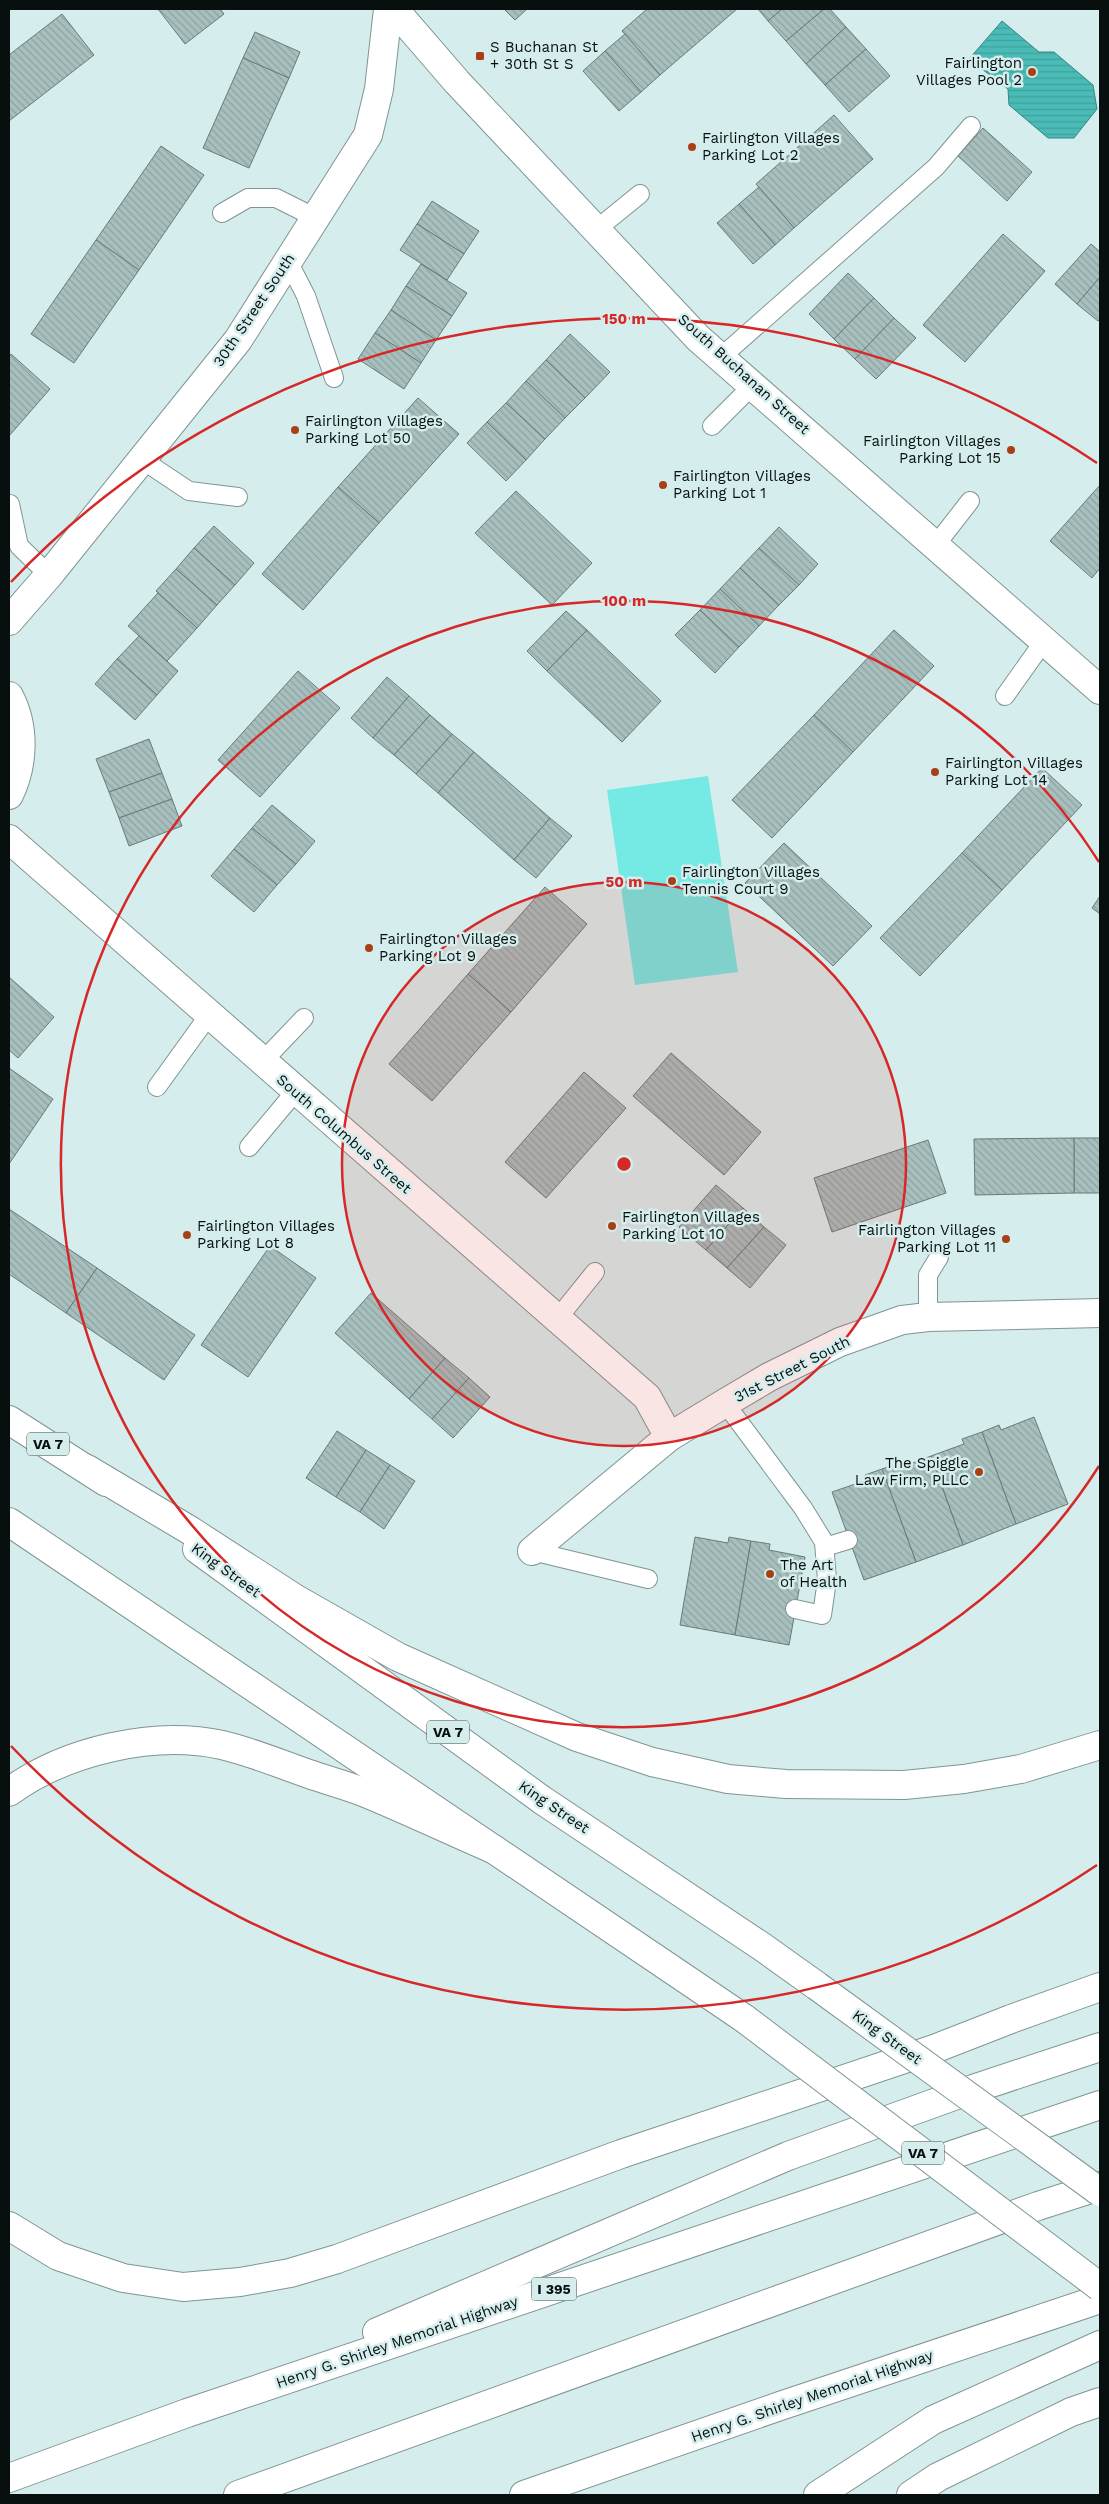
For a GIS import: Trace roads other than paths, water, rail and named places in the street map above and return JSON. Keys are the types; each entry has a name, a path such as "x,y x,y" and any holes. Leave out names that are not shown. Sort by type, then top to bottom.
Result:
{"main road":[{"name":"30th Street South","path":"9,621 49,575 238,340 368,135 379,89 388,9"},
{"name":"South Buchanan Street","path":"394,9 457,82 698,338 754,384 1100,690"},
{"path":"9,696 19,727 20,754 14,785 9,795"},
{"name":"South Columbus Street","path":"9,839 295,1092 647,1397 669,1437"},
{"name":"31st Street South","path":"532,1551 669,1437 769,1377 840,1342 902,1320 928,1317 1100,1313"},
{"name":"King Street","path":"9,1420 87,1468 542,1800 762,1946 1100,2192"},
{"path":"87,1468 296,1598 398,1657 577,1737 652,1762 728,1779 786,1784 904,1786 964,1779 1021,1769 1100,1745"},
{"name":"VA 7","path":"9,1522 745,2019 1100,2287"},
{"path":"9,1792 32,1776 61,1762 94,1752 130,1745 181,1740 221,1745 267,1757 362,1792 495,1850"},
{"path":"9,2226 58,2256 123,2278 183,2287 240,2282 290,2273 337,2259 621,2154 934,2049 1011,2019 1100,1988"},
{"path":"187,2412 788,2156 973,2089 1100,2047"},
{"name":"Henry G. Shirley Memorial Highway","path":"9,2478 187,2412 1100,2105"},
{"path":"238,2495 1038,2206 1100,2186"},
{"name":"Henry G. Shirley Memorial Highway","path":"524,2495 1100,2299"},
{"path":"818,2495 933,2420 1100,2345"},
{"path":"911,2495 938,2477 1070,2412 1100,2402"}],"lane":[{"path":"720,358 936,167 971,126"},
{"path":"597,229 640,194"},
{"path":"222,213 248,198 276,198 316,218"},
{"path":"288,261 306,296 334,378"},
{"path":"712,426 754,384"},
{"path":"142,460 189,491 238,497"},
{"path":"935,546 970,501"},
{"path":"10,504 19,546 49,575"},
{"path":"1005,696 1044,641"},
{"path":"157,1086 209,1015"},
{"path":"262,1062 304,1018"},
{"path":"249,1147 295,1092"},
{"path":"928,1317 928,1275 940,1257"},
{"path":"558,1318 595,1272"},
{"path":"725,1403 803,1508 824,1542 827,1580 822,1615 795,1608"},
{"path":"825,1547 848,1540"},
{"path":"532,1551 648,1579"}],"place":[{"name":"S Buchanan St + 30th St S","path":"480,56"},
{"name":"Fairlington Villages Pool 2","path":"1032,72"},
{"name":"Fairlington Villages Parking Lot 2","path":"692,147"},
{"name":"Fairlington Villages Parking Lot 50","path":"295,430"},
{"name":"Fairlington Villages Parking Lot 15","path":"1011,450"},
{"name":"Fairlington Villages Parking Lot 1","path":"663,485"},
{"name":"Fairlington Villages Parking Lot 14","path":"935,772"},
{"name":"Fairlington Villages Tennis Court 9","path":"672,881"},
{"name":"Fairlington Villages Parking Lot 9","path":"369,948"},
{"name":"Fairlington Villages Parking Lot 10","path":"612,1226"},
{"name":"Fairlington Villages Parking Lot 8","path":"187,1235"},
{"name":"Fairlington Villages Parking Lot 11","path":"1006,1239"},
{"name":"The Spiggle Law Firm, PLLC","path":"979,1472"},
{"name":"The Art of Health","path":"770,1574"}]}
